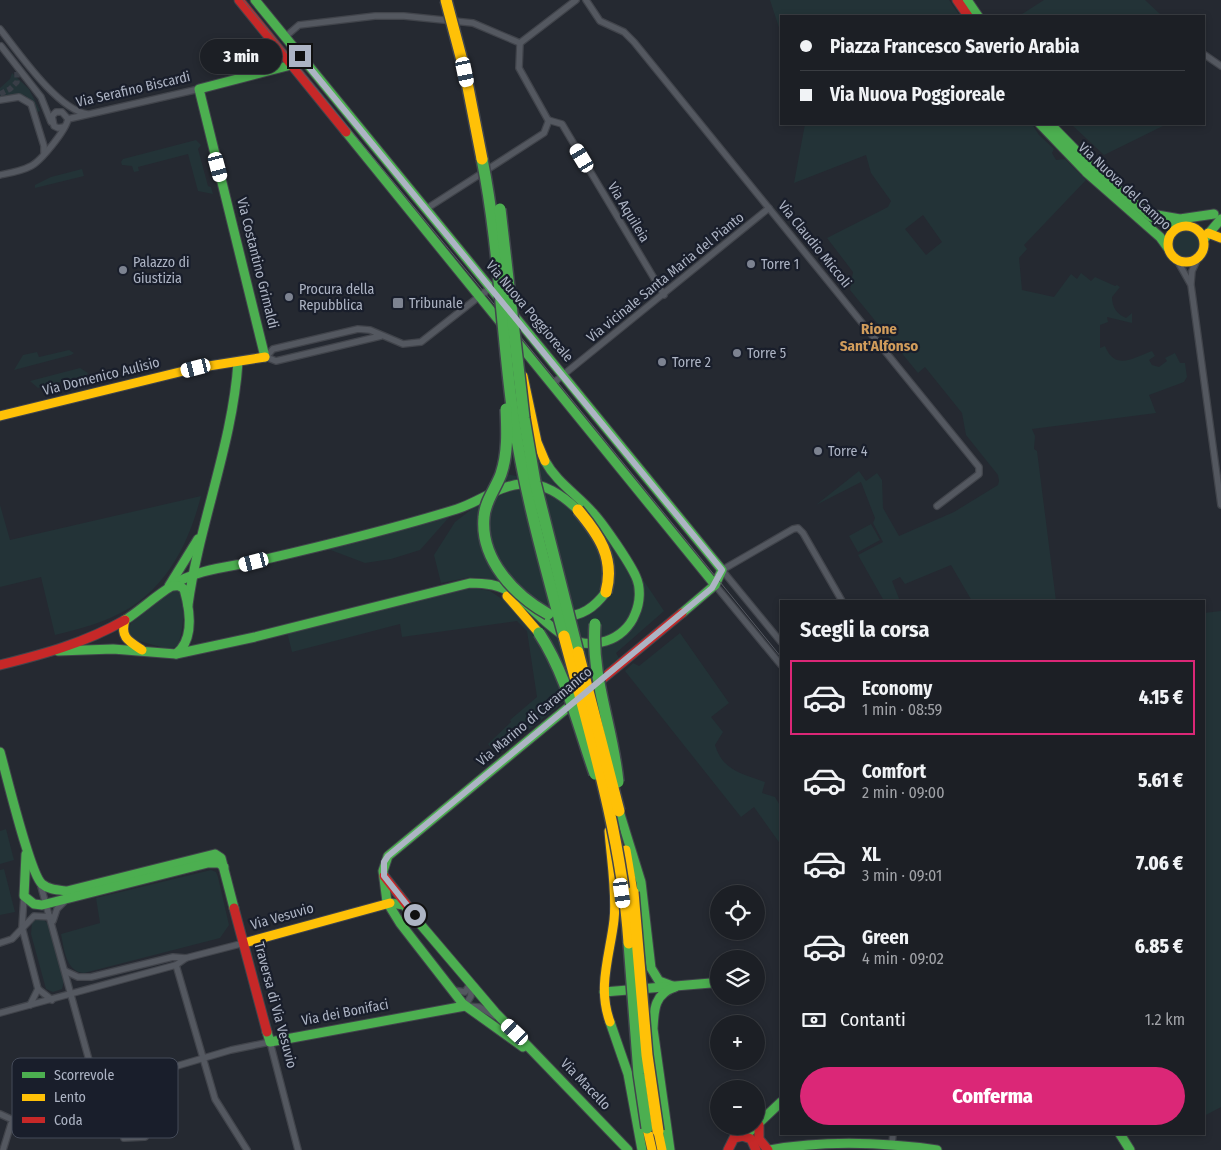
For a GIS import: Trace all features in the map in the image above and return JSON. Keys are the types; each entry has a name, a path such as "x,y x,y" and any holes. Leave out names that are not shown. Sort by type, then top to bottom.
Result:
{"main road":[{"name":"Via Nuova Poggioreale","path":"238,0 715,585"},
{"name":"Via Nuova Poggioreale","path":"255,0 722,570"},
{"path":"446,0 465,72 493,212 512,359 540,505 633,892 647,1056 662,1150"},
{"path":"452,0 472,69 500,208 512,359 506,448 501,474 484,510 483,529 487,548 511,584 530,602 548,614 561,617 578,615 596,604 606,592"},
{"path":"957,0 967,15"},
{"path":"967,0 977,15"},
{"path":"291,65 300,56"},
{"name":"Via Serafino Biscardi","path":"198,90 291,65"},
{"name":"Via Costantino Grimaldi","path":"198,90 266,357"},
{"name":"Via Nuova del Campo","path":"1041,125 1071,158 1160,237 1177,260"},
{"name":"Via Nuova del Campo","path":"1051,125 1096,171 1153,218 1166,224 1185,226"},
{"path":"1142,209 1162,216 1215,225"},
{"path":"1185,226 1198,230 1215,225"},
{"path":"1168,248 1169,237 1185,226 1215,225"},
{"path":"1215,225 1221,238"},
{"path":"1177,260 1186,262 1198,258 1215,225"},
{"name":"Via Domenico Aulisio","path":"0,416 196,368 266,357"},
{"path":"0,665 58,651 102,648 176,654 255,637 462,584 484,584 503,588 514,594 569,640 581,644 592,644 615,638 632,621 640,599 636,576 594,514 561,483 546,463 537,442 531,405 512,359"},
{"path":"176,654 186,643 188,613 194,576 202,533 229,422 238,378 238,362"},
{"path":"58,651 125,620 178,580 445,513 515,485 529,484 549,489 559,494 578,510 593,528 608,554 611,571 595,624 592,656 594,675 617,765 614,812 614,918 604,973 604,992 607,1014 631,1084 642,1150"},
{"path":"170,587 202,533"},
{"path":"715,585 722,570"},
{"path":"484,584 496,587 506,595 552,651 564,678 587,754 639,870 651,968 659,981 675,987"},
{"name":"Via Marino di Caramanico","path":"384,876 384,862 388,856 715,585"},
{"path":"170,587 180,586 184,589 188,613"},
{"path":"125,620 122,630 125,639 146,652"},
{"path":"0,754 4,779 26,848 40,883 53,890 67,891 211,854 221,858 224,867"},
{"path":"614,812 628,931 639,1074 652,1150"},
{"path":"26,848 24,896 34,904 48,905 208,863 219,863 224,867"},
{"name":"Traversa di Via Vesuvio","path":"224,867 270,1042"},
{"path":"384,876 387,902 400,923 465,1006 479,1018 521,1041"},
{"path":"384,876 470,982 521,1041"},
{"path":"387,902 398,902 412,911"},
{"name":"Via Vesuvio","path":"244,943 387,902"},
{"path":"604,992 710,984"},
{"path":"670,1150 657,1064 653,1014 658,997 675,987"},
{"name":"Via dei Bonifaci","path":"270,1042 465,1006"},
{"name":"Via Macello","path":"521,1041 622,1150"},
{"name":"Via Macello","path":"521,1041 628,1150"},
{"path":"765,1120 780,1103"},
{"path":"757,1135 761,1145 769,1150 892,1139 936,1150"},
{"path":"1121,1135 1130,1150"},
{"path":"728,1150 734,1138 745,1136 754,1143 756,1150"}],"street":[{"path":"452,0 458,20"},
{"path":"285,37 299,24 375,16 458,20 476,24 520,43 576,0"},
{"name":"Via Claudio Miccoli","path":"586,0 600,21 624,32 634,42 979,466 979,474 937,506"},
{"path":"0,29 46,86 75,110 92,115"},
{"name":"Via Aquileia","path":"520,43 519,68 549,120 562,124 664,295"},
{"path":"1,46 42,97 58,138"},
{"path":"1205,55 1221,66"},
{"name":"Via Serafino Biscardi","path":"67,117 92,115 198,90"},
{"path":"0,100 14,97 24,98 31,104 36,115 44,146 42,157"},
{"path":"0,176 28,168 42,157 58,138 65,127 67,117 62,100"},
{"path":"52,123 52,116 56,112 62,112 67,117"},
{"path":"426,210 544,133 549,120"},
{"path":"52,123 58,128 65,127"},
{"name":"Via vicinale Santa Maria del Pianto","path":"552,384 769,208"},
{"path":"1198,258 1192,271 1191,285 1221,506"},
{"path":"1177,260 1191,285"},
{"path":"381,336 276,361 266,357 273,349 347,330 366,330 407,344 421,342 490,288"},
{"path":"722,570 793,529 798,528 803,533 841,600"},
{"name":"Via Nuova Poggioreale","path":"722,570 780,641"},
{"name":"Via Nuova Poggioreale","path":"715,585 780,664"},
{"path":"40,883 48,905 89,1058"},
{"path":"24,896 22,927 38,989 52,1000"},
{"path":"52,920 57,908 66,900"},
{"path":"400,923 404,913 412,911"},
{"path":"0,944 12,939 34,916 52,920"},
{"name":"Via Vesuvio","path":"0,1013 72,995 176,965 186,958 244,943"},
{"name":"Via Vesuvio","path":"65,971 78,977 91,977 173,956 186,958"},
{"path":"176,965 215,1099 247,1150"},
{"path":"453,990 465,992 470,982"},
{"path":"470,982 471,996 465,1006 479,1007 504,1022"},
{"path":"30,1005 38,989"},
{"name":"Via dei Bonifaci","path":"178,1065 270,1042"},
{"name":"Traversa di Via Vesuvio","path":"270,1042 298,1150"},
{"path":"0,1114 12,1120"},
{"path":"3,1150 12,1123"}],"shaded area":[{"path":"770,0 949,0 959,15 780,15 780,31"},
{"path":"1044,0 1145,0 1161,15 1021,15"},
{"path":"12,73 29,89 40,111 37,112 26,96 18,95 0,98 0,88 10,79"},
{"path":"805,125 1033,125 1039,135 1054,149 1052,153 1056,160 1065,159 1086,180 1024,245 1027,249 1019,258 1022,290 1054,297 1071,274 1077,279 1081,273 1091,281 1095,277 1115,286 1117,285 1120,287 1112,297 1114,307 1117,312 1126,318 1132,313 1132,323 1107,317 1108,322 1100,325 1100,348 1105,346 1109,354 1119,360 1125,361 1152,351 1155,356 1149,360 1152,365 1159,367 1167,361 1165,358 1175,353 1180,363 1185,363 1187,377 1184,382 1149,395 1156,413 1032,429 1035,436 1034,449 1037,451 1056,600 971,600 951,565 905,584 900,577 892,581 900,600 883,600 858,555 883,542 873,523 875,518 861,482 816,505 859,471 866,481 877,473 882,480 883,508 899,536 954,512 998,485 999,481 998,475 966,435 962,413 925,367 918,373 850,290 853,272 827,238 888,207 891,201 871,173 866,155 794,183","holes":["923,215 942,242 926,255 905,229"]},
{"path":"1072,125 1165,125 1104,155"},
{"path":"196,140 201,145 198,149 208,186 211,187 213,194 198,191 188,154 138,167 139,171 134,172 132,166 122,165 121,162 123,159"},
{"path":"82,169 84,176 35,188 35,185 51,177"},
{"path":"1186,229 1197,233 1201,244 1197,255 1186,259 1175,255 1171,244 1175,233"},
{"path":"69,350 74,353 14,370 23,355 37,352 39,357"},
{"path":"80,368 88,373 87,375 38,388 30,381"},
{"path":"545,454 636,569 664,611 616,653 619,658 497,755 488,744 511,722 510,720 537,697 527,631 517,621 402,637 400,624 292,652 287,632 469,587 490,591 502,599 513,599 584,649 633,626 636,586 632,613 616,632 588,642 571,636 485,578 471,577 441,583 434,555 455,522 477,505 518,488 554,486 504,483 507,474 516,476"},
{"path":"201,496 188,536 168,571 155,587 123,612 103,621 55,635 41,577 0,587 0,505 10,540"},
{"path":"451,515 420,550 391,559 365,563 328,549"},
{"path":"871,524 880,540 858,552 849,536"},
{"path":"174,589 179,589 183,601 182,626 177,647 168,649 132,639 128,631 131,623"},
{"path":"1221,611 1221,1107 1205,1115 1205,613"},
{"path":"680,633 729,703 711,717 723,732 715,745 718,754 734,770 765,782 762,793 775,797 780,805 780,844 754,807 741,817 625,671 633,663 639,666"},
{"path":"6,829 14,860 0,864 0,831"},
{"path":"4,869 15,912 0,915 0,870"},
{"path":"211,870 216,872 218,877 229,925 220,938 84,973 73,969 67,959 61,934 100,923 96,898"},
{"path":"37,919 44,920 49,925 64,981 62,989 53,992 46,989 31,934 32,922"}],"tunnel":[{"path":"0,94 10,89 17,82 17,66"}],"tram line":[{"path":"243,0 476,282 780,656"}],"traffic: fast":[{"path":"255,0 502,302"},
{"path":"967,0 977,15"},
{"path":"265,357 199,89 291,65"},
{"path":"1041,125 1086,172 1160,237 1168,248"},
{"path":"1051,125 1096,171 1151,217 1166,224 1182,226"},
{"path":"346,132 505,328"},
{"path":"482,159 496,249 515,429 533,519 564,636"},
{"path":"500,209 524,418 535,482 578,652"},
{"path":"1157,215 1180,219 1214,214"},
{"path":"1204,239 1221,219"},
{"path":"512,313 722,570 715,585 682,613"},
{"path":"515,339 715,585"},
{"path":"188,605 200,544 230,422 238,362"},
{"path":"506,409 507,434 505,458 501,474 486,506 484,532 488,547 502,574 523,597 548,614"},
{"path":"176,654 255,637 470,583 491,584 505,589 554,628 577,642 591,644 615,637 624,631 637,610 639,600 638,581 623,554 598,519 555,476 545,461"},
{"path":"171,586 192,575 311,549 457,509 513,485 529,484 545,487 566,499 578,510"},
{"path":"169,586 198,539"},
{"path":"58,651 113,649 176,654 186,640 189,624 188,606 184,589 180,586 169,588 125,620"},
{"path":"562,617 582,613 597,603 606,592"},
{"path":"595,624 596,664 618,782"},
{"path":"539,633 549,649 565,684 595,774"},
{"path":"387,902 383,871 388,856 577,700"},
{"path":"0,752 31,862 42,884 54,889 67,891 215,854 221,858 234,908"},
{"path":"619,811 641,882 651,968 659,981 675,987"},
{"path":"26,854 24,896 34,904 42,905 208,863 219,863 224,867"},
{"path":"387,902 400,923 463,1004 523,1047"},
{"path":"390,903 404,905 495,1012 628,1150"},
{"path":"629,943 639,1074 647,1128"},
{"path":"604,992 710,983"},
{"path":"670,1150 653,1029 655,1009 659,998 675,987"},
{"path":"267,1032 270,1042 465,1006"},
{"path":"610,1022 628,1074 642,1150"},
{"path":"745,1136 780,1103"},
{"path":"1121,1135 1130,1150"},
{"path":"770,1150 833,1143 895,1145 937,1150"}],"traffic: slow":[{"path":"446,0 465,72 482,159"},
{"path":"1186,226 1193,227 1199,231 1203,237 1204,244 1203,251 1199,257 1193,261 1186,262 1179,261 1173,257 1169,251 1168,244 1169,237 1173,231 1179,227 1186,226"},
{"path":"1208,233 1221,238"},
{"path":"0,416 196,368 265,357"},
{"path":"523,376 537,442 545,461"},
{"path":"578,510 598,538 607,558 608,580 606,592"},
{"path":"507,596 539,633"},
{"path":"125,620 124,635 142,650"},
{"path":"564,636 604,788 620,865 629,943"},
{"path":"578,652 619,811"},
{"path":"609,831 615,899 614,920 604,984 606,1009 610,1022"},
{"path":"626,850 633,892"},
{"path":"633,892 647,1055 658,1131"},
{"path":"244,943 390,903"},
{"path":"647,1128 652,1150"},
{"path":"658,1131 662,1150"}],"traffic: jam":[{"path":"239,0 346,132"},
{"path":"957,0 967,15"},
{"path":"595,685 682,613"},
{"path":"0,665 48,652 79,641 125,620"},
{"path":"384,876 409,908"},
{"path":"234,908 267,1032"},
{"path":"759,1135 759,1139 768,1150"},
{"path":"728,1150 734,1138 743,1136 751,1139 756,1150"}],"place":[{"name":"Torre 1","path":"751,264"},
{"name":"Palazzo di Giustizia","path":"123,270"},
{"name":"Procura della Repubblica","path":"289,297"},
{"name":"Tribunale","path":"398,303"},
{"name":"Torre 5","path":"737,353"},
{"name":"Torre 2","path":"662,362"},
{"name":"Torre 4","path":"818,451"}],"district":[{"name":"Rione Sant'Alfonso","path":"879,338"}],"route":[{"path":"300,56 564,375 722,570 712,588 388,856 384,862 384,876 415,915"}]}
